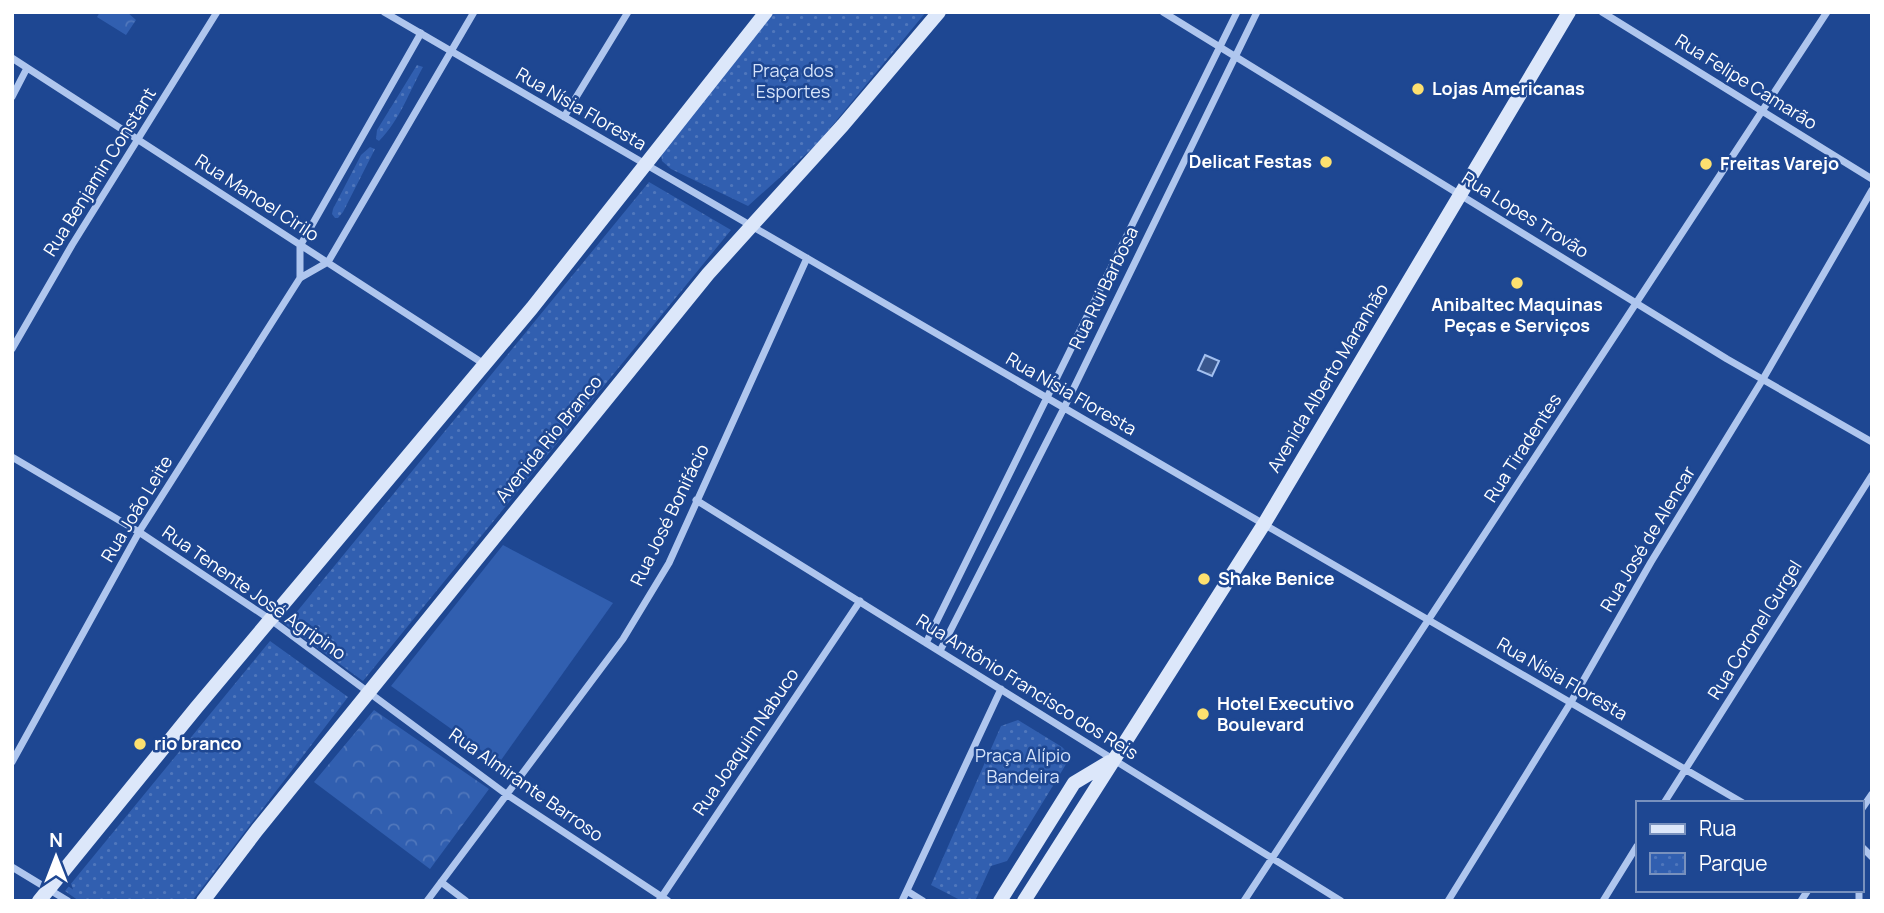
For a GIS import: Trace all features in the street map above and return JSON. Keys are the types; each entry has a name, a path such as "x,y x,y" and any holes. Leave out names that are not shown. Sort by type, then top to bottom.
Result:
{"main road":[{"path":"39,901 595,231 766,12"},
{"name":"Avenida Rio Branco","path":"203,901 257,830 663,328 939,12"},
{"name":"Avenida Alberto Maranhão","path":"1024,901 1264,524 1569,12"},
{"name":"Avenida Alberto Maranhão","path":"1000,901 1074,783 1113,759"}],"street":[{"name":"Rua Benjamin Constant","path":"12,349 72,245 217,12"},
{"name":"Rua Nísia Floresta","path":"384,12 1740,801"},
{"path":"328,262 474,12"},
{"path":"564,117 628,12"},
{"name":"Rua Lopes Trovão","path":"1163,12 1637,303 1872,442"},
{"name":"Rua Rui Barbosa","path":"926,643 1237,12"},
{"name":"Rua Rui Barbosa","path":"940,651 1064,408 1257,12"},
{"name":"Rua Felipe Camarão","path":"1602,12 1872,179"},
{"name":"Rua Tiradentes","path":"1244,901 1827,12"},
{"path":"300,278 300,246 421,33"},
{"name":"Rua Manoel Cirilo","path":"12,58 484,365"},
{"path":"12,97 27,68"},
{"name":"Rua José de Alencar","path":"1448,901 1571,702 1872,190"},
{"path":"1147,195 1162,203"},
{"name":"Rua José Bonifácio","path":"427,901 623,639 668,563 807,258"},
{"name":"Rua João Leite","path":"12,762 139,532 300,278 328,262"},
{"path":"1097,298 1113,306"},
{"name":"Rua Tenente José Agripino","path":"12,457 139,532 271,620 369,692"},
{"name":"Rua Coronel Gurgel","path":"1665,801 1872,475"},
{"name":"Rua Antônio Francisco dos Reis","path":"696,500 1341,901"},
{"path":"981,534 996,542"},
{"name":"Rua Joaquim Nabuco","path":"663,899 860,601"},
{"path":"902,901 1001,689"},
{"name":"Rua Almirante Barroso","path":"369,692 506,793 663,899"},
{"path":"1603,901 1636,848"},
{"path":"12,867 68,901"},
{"path":"441,883 466,901"},
{"path":"907,891 923,901"}],"green space":[{"path":"100,12 127,12 136,20 126,35 97,17"},
{"name":"Praça dos Esportes","path":"773,12 926,12 817,144 748,206 671,169 662,161 661,153"},
{"path":"417,65 423,67 398,115 379,141 376,139 377,130"},
{"path":"370,147 375,149 343,212 335,218 333,209 361,155"},
{"path":"649,182 731,230 363,681 286,625"},
{"path":"503,545 613,603 499,763 391,686"},
{"path":"270,641 348,697 192,901 79,901 65,891"},
{"path":"374,710 489,789 430,869 314,782"},
{"name":"Praça Alípio Bandeira","path":"1018,720 1062,747 1068,753 1068,761 1007,861 991,866 975,901 962,901 931,885 1001,726"}],"water":[{"path":"1205,355 1219,361 1212,376 1198,370"}],"place":[{"name":"Lojas Americanas","path":"1418,89"},
{"name":"Delicat Festas","path":"1326,162"},
{"name":"Freitas Varejo","path":"1706,164"},
{"name":"Anibaltec Maquinas Peças e Serviços","path":"1517,283"},
{"name":"Shake Benice","path":"1204,579"},
{"name":"Hotel Executivo Boulevard","path":"1203,714"},
{"name":"rio branco","path":"140,744"}]}
